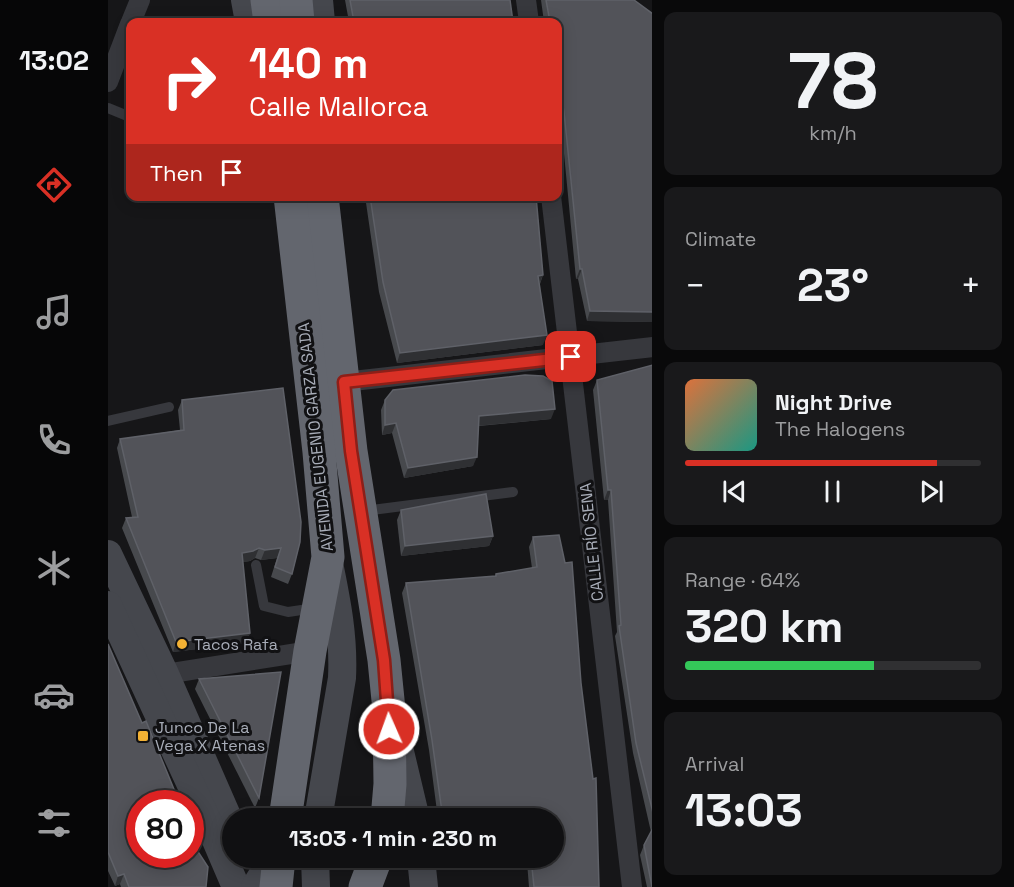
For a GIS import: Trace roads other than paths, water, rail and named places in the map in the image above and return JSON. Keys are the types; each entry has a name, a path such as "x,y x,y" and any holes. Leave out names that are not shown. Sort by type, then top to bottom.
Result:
{"highway":[{"path":"267,0 269,18"},
{"path":"296,0 298,18"},
{"name":"AVENIDA EUGENIO GARZA SADA","path":"287,808 310,651 328,557 319,452 291,201"},
{"name":"AVENIDA EUGENIO GARZA SADA","path":"323,201 351,451 380,627 389,710 388,808"},
{"path":"276,887 278,868"},
{"path":"365,887 372,868"}],"street":[{"path":"133,18 140,0"},
{"path":"245,0 248,18"},
{"path":"319,0 321,18"},
{"path":"526,0 528,18"},
{"path":"108,82 126,36"},
{"name":"CALLE RÍO SENA","path":"552,201 632,887"},
{"path":"344,382 652,347"},
{"path":"108,554 230,882"},
{"path":"320,808 342,678 342,628 328,557"},
{"path":"108,605 153,676 222,808"},
{"path":"153,676 310,651"},
{"path":"389,710 414,808"},
{"path":"255,887 267,868"},
{"path":"315,868 316,887"},
{"path":"422,868 424,887"}],"lane":[{"path":"108,108 126,115"},
{"path":"108,421 169,407"},
{"path":"361,511 513,492"},
{"path":"256,565 264,606 288,612 318,608"}],"place":[{"name":"Tacos Rafa","path":"182,644"},
{"name":"Junco De La Vega X Atenas","path":"143,736"}]}
